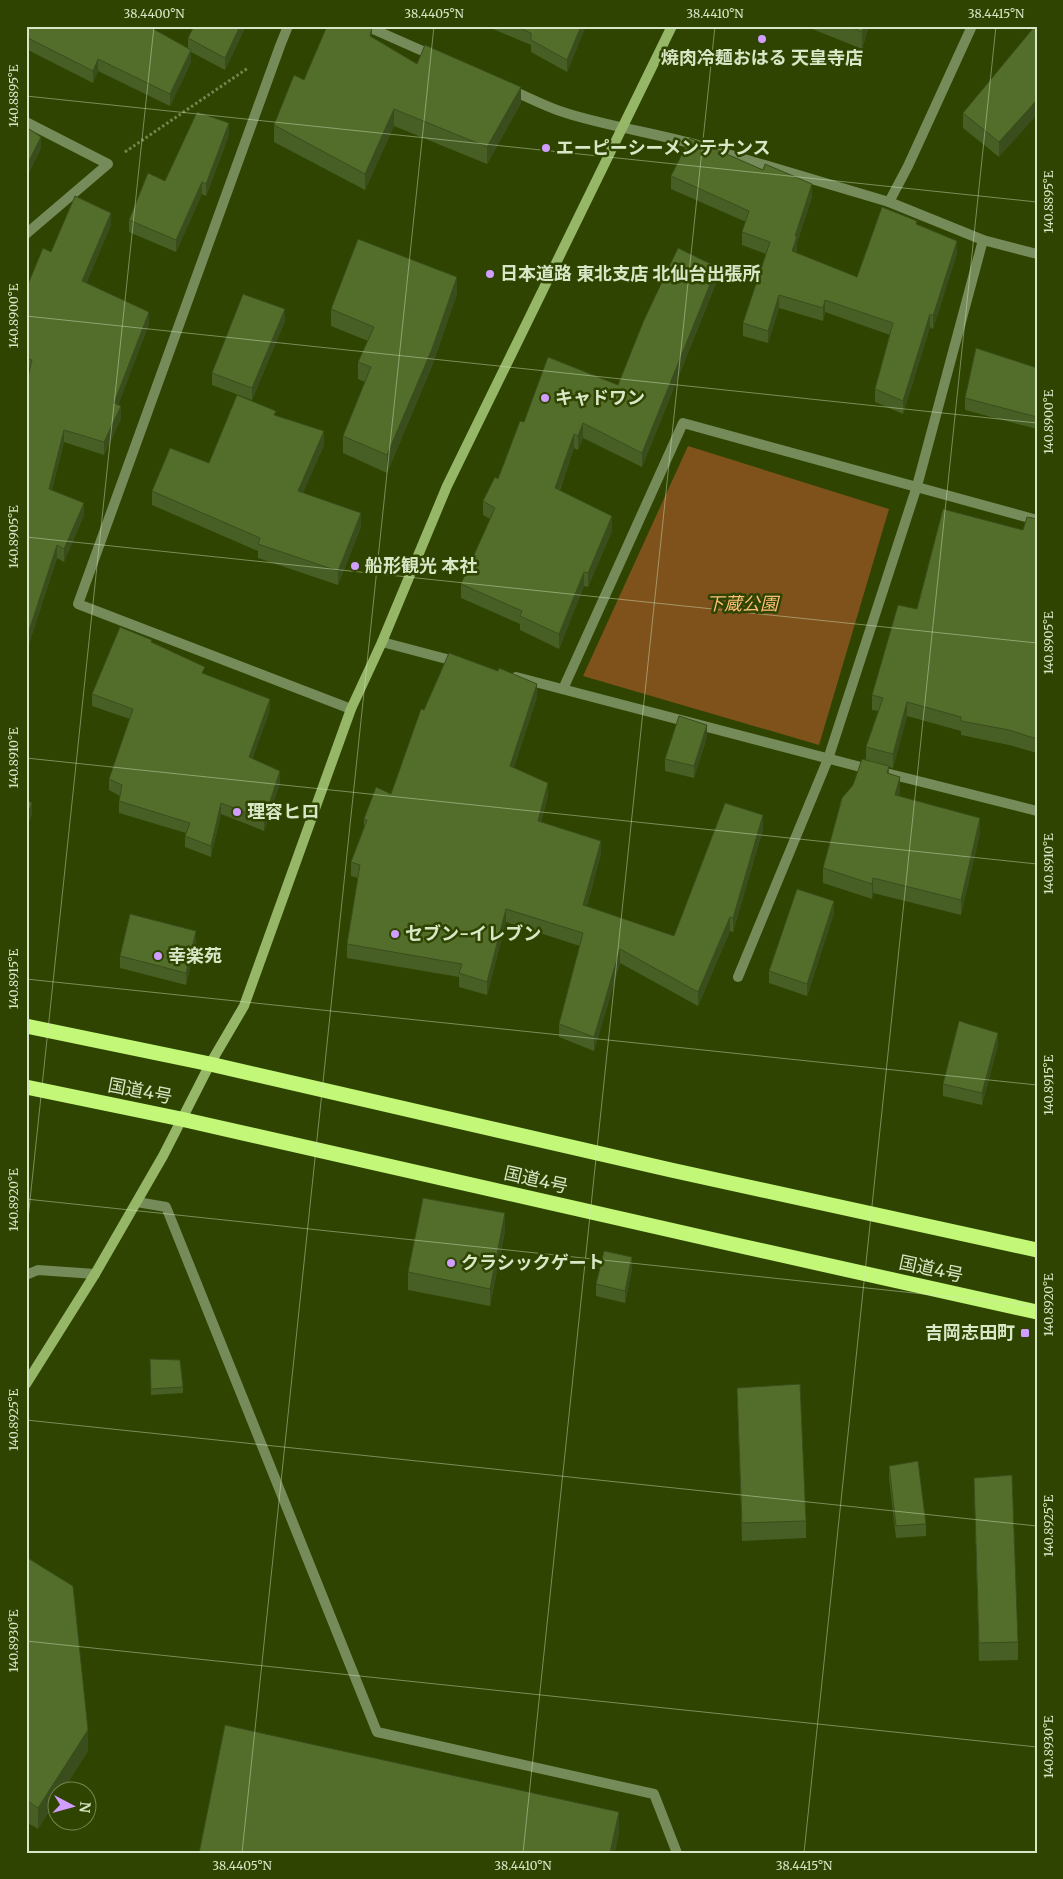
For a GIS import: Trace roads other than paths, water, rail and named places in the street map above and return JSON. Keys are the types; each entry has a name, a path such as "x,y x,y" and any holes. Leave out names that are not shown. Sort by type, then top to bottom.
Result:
{"highway":[{"path":"26,1026 210,1064 671,1170 1037,1250"},
{"name":"国道4号","path":"26,1087 181,1118 1037,1312"}],"street":[{"path":"288,26 78,604 351,710"},
{"path":"366,26 447,62"},
{"path":"26,1384 96,1274 163,1156 210,1064 244,1006 351,710 382,642 447,486 672,26"},
{"path":"889,202 908,166 972,26"},
{"path":"501,85 564,113 623,128 668,136 889,202 983,240 1037,254"},
{"path":"26,122 108,164 26,234"},
{"path":"738,976 828,759 916,486 983,240"},
{"path":"563,689 684,422 1037,520"},
{"path":"382,642 468,664"},
{"path":"506,674 828,759 1037,811"},
{"path":"137,1202 166,1208 378,1732 654,1794 676,1853"},
{"path":"26,1275 38,1270 96,1274"}],"place":[{"name":"焼肉冷麺おはる 天皇寺店","path":"762,39"},
{"name":"エーピーシーメンテナンス","path":"546,148"},
{"name":"日本道路 東北支店 北仙台出張所","path":"490,274"},
{"name":"キャドワン","path":"545,398"},
{"name":"船形観光 本社","path":"355,566"},
{"name":"理容ヒロ","path":"237,812"},
{"name":"セブン-イレブン","path":"395,934"},
{"name":"幸楽苑","path":"158,956"},
{"name":"クラシックゲート","path":"451,1263"},
{"name":"吉岡志田町","path":"1025,1333"}],"park label":[{"name":"下蔵公園","path":"742,604"}]}
